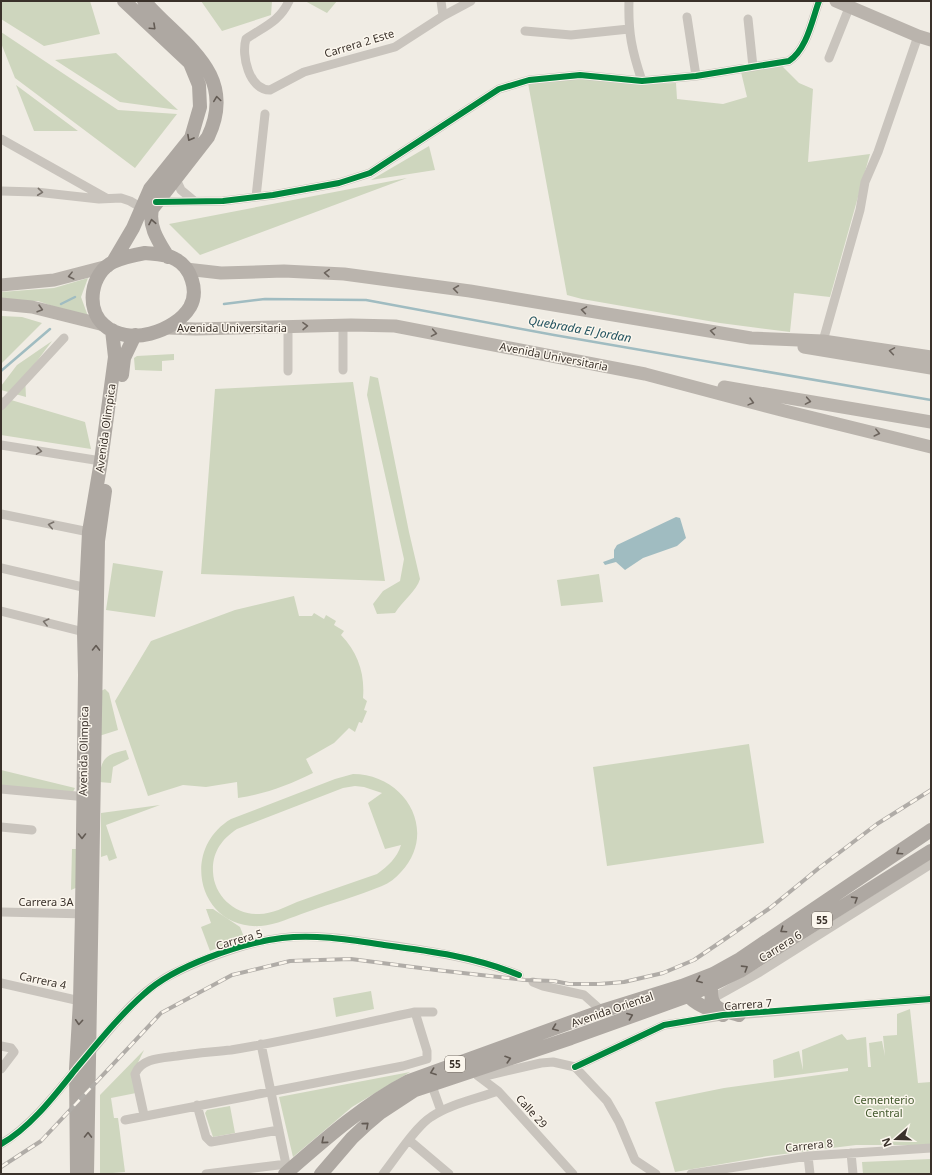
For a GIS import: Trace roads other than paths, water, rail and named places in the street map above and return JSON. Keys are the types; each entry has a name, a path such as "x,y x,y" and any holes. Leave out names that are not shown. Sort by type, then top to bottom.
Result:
{"main road":[{"path":"108,328 94,310 92,296 96,282 111,264 133,228 150,189 158,177 191,138 200,107 199,85 190,63 124,1"},
{"path":"144,1 181,36 204,64 214,83 218,104 214,123 208,136 199,150 156,202 152,209 151,223 168,257"},
{"path":"836,1 849,8 931,40"},
{"path":"1,285 54,280 111,264 131,255 145,253 176,259 186,269 192,281 194,294 190,306 181,318 168,328 155,333 135,335 32,307 1,304"},
{"path":"186,269 221,273 284,271 344,274 470,291 931,368"},
{"name":"Avenida Universitaria","path":"168,328 196,329 343,325 395,326 645,374 930,446"},
{"name":"Avenida Olimpica","path":"88,797 84,632 89,532 101,462 114,357 108,328"},
{"name":"Avenida Olimpica","path":"87,1174 88,1055 86,913 88,797 98,541 124,358 135,335"},
{"path":"751,338 822,340 931,357"},
{"path":"645,374 931,422"},
{"name":"Avenida Oriental","path":"321,1174 352,1138 380,1113 415,1090 432,1083 475,1074 571,1038 685,991 740,959 931,830"},
{"name":"Avenida Oriental","path":"287,1171 354,1115 389,1091 409,1081 602,1011 685,991 707,997 740,971 931,851"},
{"name":"Avenida Olimpica","path":"77,1174 76,1069 86,913"},
{"path":"685,991 707,997 718,1009 739,1015"},
{"path":"707,997 723,1016"}],"street":[{"name":"Carrera 2 Este","path":"289,1 284,11 274,23 246,38 243,47 244,58 252,77 258,86 270,90 304,72 395,47 443,16 471,1"},
{"path":"441,1 443,16"},
{"path":"629,1 628,29 633,54 642,81"},
{"path":"156,202 193,200 223,201 256,197 338,183 370,173 499,89 529,80 580,75 642,81 696,76 789,61 796,56 801,49 819,1"},
{"path":"830,58 849,8"},
{"path":"687,17 696,76"},
{"path":"748,19 753,67"},
{"path":"525,31 571,35 628,29"},
{"path":"822,340 860,210 865,182 878,152 918,36"},
{"path":"256,197 265,114"},
{"path":"1,138 107,198"},
{"path":"176,177 184,195 193,200"},
{"path":"1,191 36,192 107,198 130,201 142,208"},
{"path":"343,325 343,370"},
{"path":"288,326 288,371"},
{"path":"1,406 64,338"},
{"path":"1,445 101,462"},
{"path":"1,514 89,532"},
{"path":"1,568 87,588"},
{"path":"1,611 84,632"},
{"path":"1,789 88,797"},
{"path":"1,827 32,830"},
{"name":"Carrera 6","path":"707,997 760,972 931,864"},
{"name":"Carrera 3A","path":"1,912 86,913"},
{"name":"Carrera 5","path":"1,1144 52,1100 88,1055 144,993 162,980 185,968 248,944 282,938 313,937 345,939 450,954 504,969 519,975"},
{"path":"533,982 543,986 584,995 602,1011"},
{"name":"Carrera 4","path":"1,983 80,1001"},
{"name":"Carrera 7","path":"575,1066 664,1025 723,1016 931,999"},
{"path":"125,1120 144,1115 403,1066 427,1059 427,1051 415,1012"},
{"path":"144,1115 135,1074 137,1068 143,1063 155,1059 261,1044 415,1012 433,1012"},
{"path":"206,1174 287,1171 261,1044"},
{"path":"1,1046 11,1048 14,1052 1,1069"},
{"path":"475,1074 553,1062 575,1066 607,1101 619,1122 636,1160 656,1174"},
{"name":"Calle 29","path":"475,1074 498,1091 573,1174"},
{"path":"432,1083 442,1111"},
{"path":"383,1174 410,1141 418,1128 430,1117 442,1111 498,1091"},
{"path":"197,1105 206,1137 212,1142 279,1130"},
{"path":"410,1141 449,1174"},
{"name":"Carrera 8","path":"692,1174 743,1170 808,1156 851,1152 931,1148"},
{"path":"851,1152 853,1174"},
{"path":"808,1156 810,1174"}],"water":[{"path":"676,517 680,518 686,538 677,546 643,558 625,570 616,562 605,565 603,562 614,558 614,550 617,545"}],"waterway":[{"name":"Quebrada El Jordan","path":"61,304 75,297"},
{"name":"Quebrada El Jordan","path":"224,304 265,299 366,300 554,335 931,400"},
{"path":"1,371 50,329"}],"railway":[{"path":"1,1167 41,1141 161,1013 232,975 290,961 351,959 525,980 554,981 569,984 624,982 663,973 694,960 725,939 770,908 819,868 877,824 931,790"}],"park label":[{"name":"Cementerio Central","path":"884,1105"}]}
